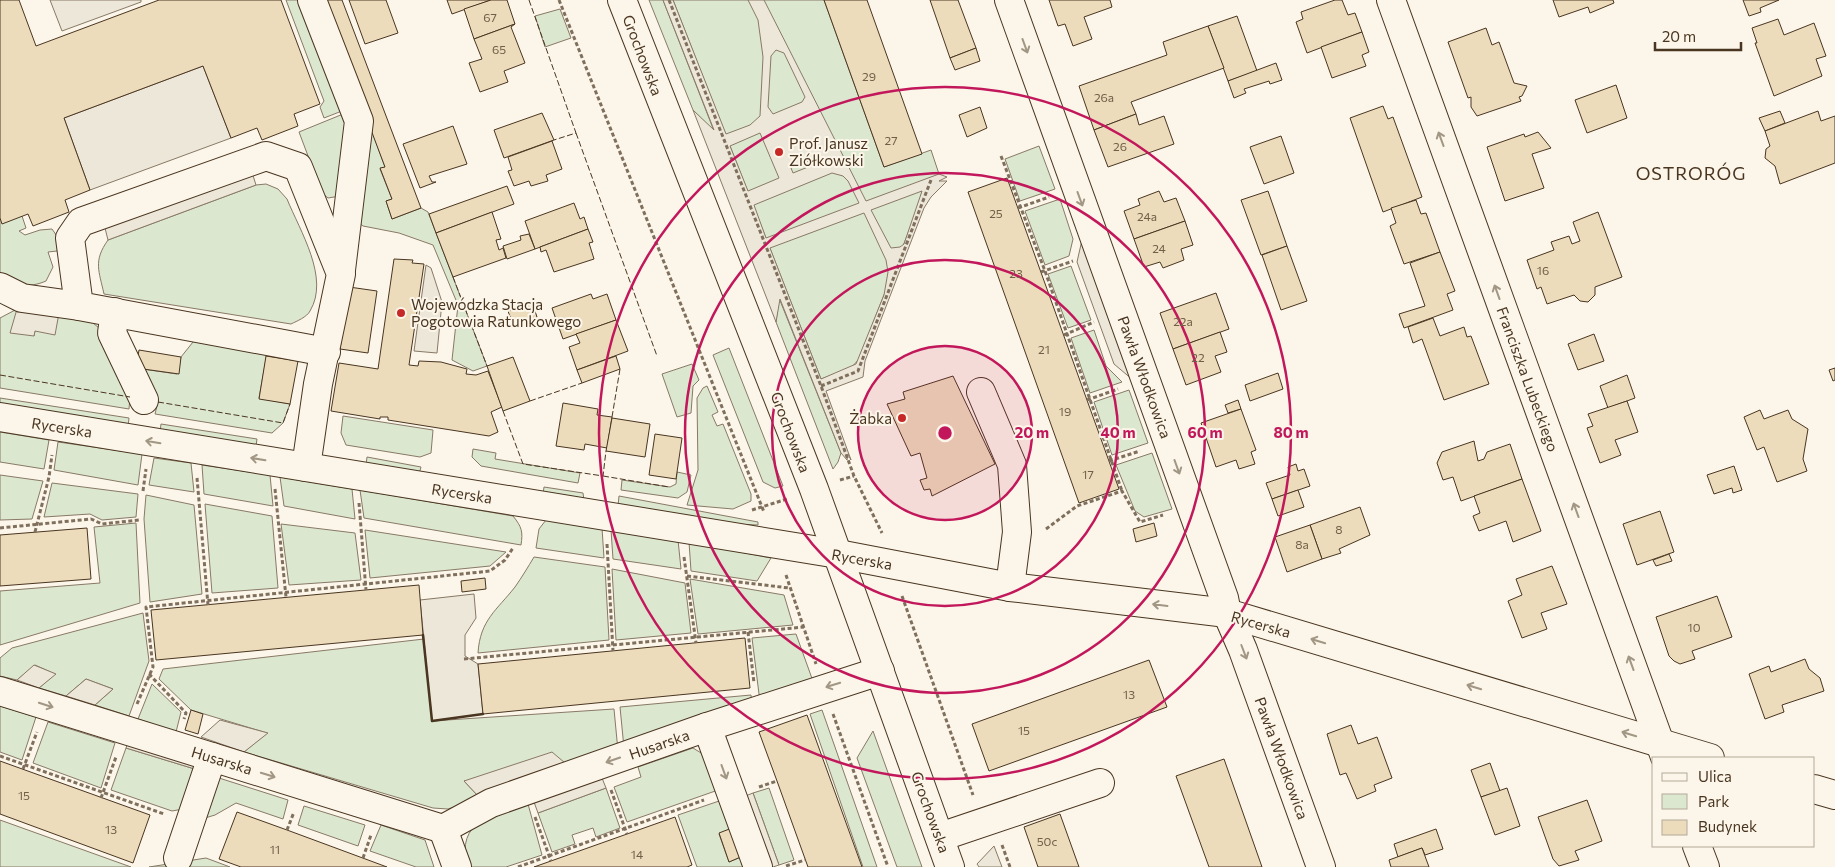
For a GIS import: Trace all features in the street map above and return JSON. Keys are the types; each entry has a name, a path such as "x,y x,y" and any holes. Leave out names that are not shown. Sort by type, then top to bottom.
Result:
{"street":[{"path":"306,467 318,384 341,274 358,121 312,0"},
{"name":"Grochowska","path":"622,0 838,554 950,867"},
{"name":"Pawła Włodkowica","path":"1009,0 1221,589 1227,613 1243,650 1321,867"},
{"name":"Franciszka Lubeckiego","path":"1391,0 1663,751"},
{"path":"79,306 70,238 81,222 266,156 298,167 341,274"},
{"path":"0,287 22,298 115,312 326,352"},
{"path":"115,312 112,333 144,400"},
{"path":"981,392 1012,465 1017,532 1010,587"},
{"name":"Rycerska","path":"0,416 56,427 838,554 1010,587 1227,613 1663,751 1703,757"},
{"name":"Husarska","path":"0,690 443,829 491,803 707,726 880,671"},
{"path":"707,726 758,867"},
{"path":"178,858 212,757"},
{"path":"940,837 1100,783"},
{"path":"1815,789 1835,796"},
{"path":"443,829 456,867"},
{"path":"1697,847 1705,867"}],"path":[{"path":"559,0 777,544"},
{"path":"669,0 821,386 854,476 894,565 904,604 983,822 1002,843 1010,867"},
{"path":"1001,156 1122,491 1140,522 1167,514"},
{"path":"821,386 858,371 931,180"},
{"path":"1019,207 1054,196"},
{"path":"1043,272 1073,261"},
{"path":"1065,334 1095,322"},
{"path":"1088,399 1122,388"},
{"path":"35,532 49,477 56,427"},
{"path":"194,448 208,605"},
{"path":"1110,461 1144,449"},
{"path":"272,461 286,597"},
{"path":"356,475 366,590"},
{"path":"1014,552 1077,506 1122,491"},
{"path":"604,516 613,651"},
{"path":"0,528 91,520 102,524 139,520"},
{"path":"681,528 696,643"},
{"path":"102,795 126,730 153,667 146,607 207,599 490,572 505,560 512,548"},
{"path":"686,576 789,588"},
{"path":"464,659 804,627"},
{"path":"748,632 757,710"},
{"path":"524,653 524,660"},
{"path":"150,674 186,713 176,746"},
{"path":"24,767 46,705"},
{"path":"0,756 24,767 102,795 190,823"},
{"path":"601,764 627,834"},
{"path":"518,867 730,790"},
{"path":"526,791 548,857 552,861"},
{"path":"783,867 805,860"}],"green space":[{"path":"286,0 305,0 347,109 324,118 320,107 324,101"},
{"path":"649,0 663,0 714,131 693,110"},
{"path":"673,0 824,0 884,167 931,150 939,174 922,191 919,205 859,359 851,368 821,379"},
{"path":"560,9 571,38 545,47 535,16"},
{"path":"348,112 340,196 328,198 322,193 299,132"},
{"path":"370,126 385,167 380,169 392,199 386,201 392,219 421,208 428,212 487,366 473,371 452,360 458,305 433,245 399,233 363,226 358,222"},
{"path":"1039,146 1055,189 1020,201 1005,159"},
{"path":"266,184 278,189 287,199 315,269 317,284 315,298 309,313 304,317 291,324 104,294 98,266 100,254 108,240 256,185"},
{"path":"1060,199 1073,239 1069,256 1045,265 1025,211"},
{"path":"22,216 26,228 19,231 25,235 40,230 52,229 59,239 60,246 57,251 48,252 53,267 46,281 34,285 16,284 0,275 0,218"},
{"path":"1071,266 1091,320 1068,328 1048,274"},
{"path":"779,298 841,453 833,469 776,322"},
{"path":"17,309 34,336 35,331 59,313 86,317 99,328 130,397 129,409 0,388 0,318"},
{"path":"1094,330 1106,366 1122,382 1090,393 1071,338"},
{"path":"197,337 268,348 259,398 290,404 283,423 272,433 155,414 158,402 136,368 177,374 181,357"},
{"path":"729,348 783,486 775,488 763,482 713,355"},
{"path":"692,364 699,380 693,386 691,413 677,417 662,374"},
{"path":"707,386 718,412 712,415 717,426 723,424 751,494 751,501 733,509 687,505 698,470 697,398 703,388"},
{"path":"1129,390 1148,443 1112,455 1094,402"},
{"path":"0,398 129,418 128,427 0,406"},
{"path":"343,416 433,430 431,453 420,457 346,445 341,433"},
{"path":"161,424 257,439 256,446 160,432"},
{"path":"0,432 49,440 44,469 0,462"},
{"path":"58,442 142,454 138,485 54,470"},
{"path":"473,449 496,453 495,459 580,473 578,483 481,466 472,457"},
{"path":"1152,453 1172,509 1144,517 1135,511 1116,465"},
{"path":"367,457 421,467 419,474 366,465"},
{"path":"154,458 191,463 194,492 149,485"},
{"path":"202,465 270,475 273,506 204,494"},
{"path":"677,472 691,475 687,492 678,498 621,490 622,480 670,487 676,484"},
{"path":"0,475 43,481 32,519 0,520"},
{"path":"280,477 352,489 355,519 284,506"},
{"path":"52,483 138,494 136,517 102,520 90,514 44,517"},
{"path":"544,487 583,493 584,500 543,494"},
{"path":"360,490 513,516 521,530 521,545 364,518"},
{"path":"146,495 194,505 202,594 150,602 144,519"},
{"path":"619,496 758,522 758,525 731,524 618,506"},
{"path":"205,504 272,516 278,588 212,593"},
{"path":"546,520 602,528 604,558 536,548 539,529"},
{"path":"136,523 140,603 0,645 0,591 100,583 94,527"},
{"path":"281,524 355,533 361,580 289,585"},
{"path":"365,530 506,552 490,566 370,578"},
{"path":"611,530 678,540 681,569 613,559"},
{"path":"689,542 771,558 757,581 691,571"},
{"path":"534,557 605,567 609,640 478,653 479,642 486,624 515,587"},
{"path":"612,569 685,583 691,633 616,640"},
{"path":"690,579 784,595 793,625 698,634"},
{"path":"143,613 149,661 129,716 95,705 113,689 86,679 66,696 39,688 55,674 35,665 17,680 0,676 0,658 12,648"},
{"path":"796,634 814,684 760,702 752,638"},
{"path":"424,639 432,721 614,709 618,751 571,768 464,781 480,798 448,809 433,808 244,752 267,733 191,710 159,679 163,669"},
{"path":"152,684 181,712 176,732 138,719"},
{"path":"751,695 752,705 624,748 620,707"},
{"path":"0,706 36,717 22,760 0,752"},
{"path":"822,710 877,867 863,867 810,714"},
{"path":"48,722 115,743 101,788 33,763"},
{"path":"873,731 922,867 897,867 857,758"},
{"path":"126,748 198,770 183,809 172,811 111,790"},
{"path":"693,748 706,756 721,789 627,822 614,787 641,777 638,767"},
{"path":"219,778 288,800 283,819 236,803 215,815 205,818"},
{"path":"606,788 620,828 596,837 593,828 572,835 575,844 552,852 538,813"},
{"path":"769,788 794,860 779,865 753,793"},
{"path":"722,800 732,828 719,834 729,862 743,856 745,864 743,867 697,867 678,815"},
{"path":"528,804 542,855 506,867 467,867 465,851 467,839 472,829 490,817"},
{"path":"304,806 365,825 358,846 298,825"},
{"path":"0,820 131,867 0,867"},
{"path":"381,825 425,840 434,867 416,867 370,851"},
{"path":"206,858 230,867 149,867"}],"shaded area":[{"path":"50,0 141,0 141,2 62,31"},
{"path":"663,0 673,0 726,134 750,125 760,116 763,57 758,20 748,0 764,0 866,201 939,174 947,177 939,181 947,181 931,197 924,208 865,361 863,377 826,391 851,460 848,454 847,460 841,453 780,299 776,322 693,110 714,130","holes":["776,50 784,53 805,97 802,102 773,114 768,107 771,56","760,133 779,178 748,191 730,146","816,158 818,163 793,173 791,168","832,173 843,176 848,181 859,203 766,238 754,205","922,191 904,244 900,247 891,248 871,210","864,213 886,260 888,272 884,295 856,364 821,379 770,248"]},
{"path":"203,66 231,138 90,190 64,118"},
{"path":"250,166 256,185 108,240 103,220"},
{"path":"1082,240 1133,380 1114,364 1077,262"},
{"path":"426,265 431,268 442,302 437,353 414,351"},
{"path":"17,309 59,313 55,335 35,331 34,336 10,333"},
{"path":"474,594 476,618 465,635 465,656 478,664 483,714 432,721 420,600"},
{"path":"34,665 56,674 39,688 17,680"},
{"path":"86,679 113,689 95,705 66,696"},
{"path":"220,720 268,733 244,752 201,737"},
{"path":"130,736 192,756 198,770 126,748"},
{"path":"552,752 571,768 480,798 464,781"},
{"path":"602,778 606,788 538,813 534,802"},
{"path":"753,793 779,865 773,867 769,867 743,797"},
{"path":"994,846 1002,867 979,867 977,864"}],"building":[{"path":"0,0 19,0 36,46 159,0 281,0 320,104 294,114 298,126 262,140 257,128 231,138 203,66 64,118 90,190 65,200 69,212 33,226 28,214 2,224 0,218"},
{"path":"322,0 342,0 421,208 392,219 386,201 392,199 380,168 385,167"},
{"path":"349,0 386,0 398,33 365,44"},
{"path":"447,0 491,0 452,14"},
{"path":"491,0 507,0 515,24 474,39 464,9"},
{"path":"824,0 867,0 922,154 884,167"},
{"path":"930,0 958,0 976,48 950,58"},
{"path":"1049,0 1110,0 1112,7 1084,17 1092,39 1073,46 1065,24 1058,26"},
{"path":"1335,0 1342,0 1348,15 1355,13 1362,32 1307,53 1296,22 1303,19 1301,12"},
{"path":"1553,0 1613,0 1614,3 1590,13 1588,7 1559,17"},
{"path":"1743,0 1779,0 1760,8 1761,12 1749,16"},
{"path":"1237,16 1257,71 1228,81 1208,26"},
{"path":"1778,19 1784,35 1814,23 1826,56 1816,59 1822,76 1774,96 1755,43 1757,43 1752,28"},
{"path":"515,24 511,27 525,63 504,71 508,82 480,92 469,63 482,59 474,39"},
{"path":"1208,26 1224,68 1131,102 1136,114 1094,130 1079,86 1167,55 1163,42"},
{"path":"1486,28 1492,45 1499,42 1514,83 1527,86 1522,96 1519,97 1521,101 1477,116 1471,107 1471,97 1468,98 1448,42"},
{"path":"1362,32 1369,52 1362,55 1366,66 1332,78 1321,47"},
{"path":"976,48 980,61 955,70 950,58"},
{"path":"1276,63 1282,80 1270,84 1269,81 1244,89 1246,93 1234,98 1228,81"},
{"path":"1616,85 1627,118 1587,133 1575,100"},
{"path":"1383,106 1388,119 1393,117 1422,197 1383,212 1350,118"},
{"path":"980,107 987,128 967,137 959,115"},
{"path":"1780,111 1785,123 1765,131 1759,118"},
{"path":"1818,111 1821,121 1835,116 1835,163 1780,184 1775,166 1765,158 1766,149 1770,146 1765,131"},
{"path":"542,113 554,140 504,158 494,130"},
{"path":"1136,114 1139,125 1164,116 1174,144 1108,167 1094,130"},
{"path":"453,126 467,164 429,176 432,182 436,182 420,188 403,144"},
{"path":"1538,132 1551,148 1532,154 1544,188 1505,201 1487,147 1524,134 1525,137"},
{"path":"1281,136 1294,173 1264,184 1250,147"},
{"path":"552,141 562,169 546,175 548,181 531,186 529,181 514,186 508,171 512,170 508,157"},
{"path":"1007,178 1119,489 1079,503 968,192"},
{"path":"507,186 514,204 436,233 429,214"},
{"path":"1159,191 1164,202 1176,198 1185,221 1134,239 1124,211 1140,205 1138,199"},
{"path":"1268,191 1287,246 1261,255 1241,200"},
{"path":"1416,200 1421,214 1426,213 1440,252 1404,264 1390,226 1396,223 1391,208"},
{"path":"574,203 580,219 584,217 588,229 535,249 525,221"},
{"path":"492,212 501,239 496,240 499,250 503,248 506,258 453,277 436,233"},
{"path":"1598,212 1622,277 1595,287 1595,295 1588,302 1580,301 1574,295 1547,304 1541,287 1537,289 1527,260 1554,250 1551,242 1569,236 1572,244 1580,241 1573,222"},
{"path":"1185,221 1193,245 1181,249 1184,260 1163,268 1160,262 1144,267 1134,239"},
{"path":"588,229 593,242 589,243 594,259 554,272 546,250 541,252 540,247"},
{"path":"529,234 535,249 507,259 503,246 521,240 520,236"},
{"path":"1287,246 1307,301 1281,310 1262,255"},
{"path":"1440,252 1455,291 1447,294 1453,310 1404,328 1399,314 1425,306 1410,263"},
{"name":"Wojewódzka Stacja Pogotowia Ratunkowego","path":"394,259 413,260 412,263 424,264 409,365 418,366 419,361 441,362 467,369 466,374 476,375 488,371 502,407 491,412 498,432 489,436 388,420 388,417 380,417 380,419 331,411 339,363 378,369"},
{"path":"349,287 377,291 368,353 340,349"},
{"path":"1216,293 1229,329 1173,349 1160,313"},
{"path":"591,294 593,299 607,294 616,320 563,339 552,308"},
{"path":"532,302 537,317 513,325 508,311"},
{"path":"1433,318 1440,336 1464,327 1467,337 1471,336 1489,384 1444,400 1422,339 1413,343 1408,327"},
{"path":"616,320 628,351 577,370 569,347 580,343 576,334"},
{"path":"1220,332 1227,352 1215,356 1221,372 1186,385 1173,349"},
{"path":"1594,334 1604,361 1578,370 1568,344"},
{"path":"139,350 181,357 179,374 136,368"},
{"path":"266,356 298,361 290,404 259,399"},
{"path":"616,356 620,369 582,383 577,370"},
{"path":"513,357 530,401 503,411 487,366"},
{"path":"1835,368 1835,380 1833,381 1829,370"},
{"path":"1278,373 1283,389 1250,401 1245,385"},
{"path":"1627,375 1635,398 1608,408 1600,386"},
{"path":"953,376 995,464 932,496 930,489 924,490 920,480 927,478 920,453 911,456 887,404 905,399 903,392"},
{"path":"1238,400 1241,409 1228,413 1225,405"},
{"path":"1627,401 1638,432 1615,440 1621,455 1600,463 1587,428 1593,426 1588,414"},
{"path":"563,403 598,409 597,415 612,417 607,448 585,444 584,450 556,446"},
{"path":"1241,409 1256,450 1251,452 1255,464 1239,469 1236,460 1216,467 1201,423"},
{"path":"1760,410 1764,419 1788,410 1792,419 1808,429 1803,459 1807,471 1777,482 1764,447 1757,450 1744,417"},
{"path":"612,418 650,424 645,457 606,451"},
{"path":"655,434 682,438 676,479 649,475"},
{"path":"1474,441 1478,461 1484,459 1487,452 1510,444 1522,479 1461,501 1453,477 1443,480 1437,463 1442,452"},
{"path":"1296,464 1298,471 1304,469 1310,486 1272,499 1266,483 1290,475 1288,467"},
{"path":"1734,466 1742,490 1733,493 1732,488 1714,494 1707,475"},
{"path":"1522,479 1541,531 1513,542 1506,521 1479,531 1473,516 1480,513 1474,496"},
{"path":"1298,490 1304,507 1278,516 1272,499"},
{"path":"1360,507 1370,535 1339,549 1341,553 1322,559 1310,525"},
{"path":"1660,511 1674,552 1637,565 1623,524"},
{"path":"1154,523 1157,536 1136,542 1133,529"},
{"path":"1310,525 1322,559 1287,572 1275,537"},
{"path":"87,528 91,579 0,586 0,535"},
{"path":"1669,554 1672,561 1656,566 1653,560"},
{"path":"1552,566 1567,604 1541,613 1547,629 1522,638 1508,601 1522,595 1516,579"},
{"path":"485,578 486,589 462,592 461,581"},
{"path":"419,585 423,635 156,660 151,610"},
{"path":"1717,596 1732,637 1692,651 1695,659 1680,664 1674,661 1669,656 1656,617"},
{"path":"745,638 750,688 483,714 478,664"},
{"path":"1805,659 1809,669 1820,678 1824,691 1782,705 1784,712 1765,719 1749,674 1769,666 1771,672"},
{"path":"1149,660 1167,707 989,771 972,724"},
{"path":"191,710 203,714 198,734 185,730"},
{"path":"807,715 862,867 808,867 759,732"},
{"path":"1351,725 1358,744 1377,737 1392,778 1374,785 1376,791 1357,799 1346,773 1340,775 1327,734"},
{"path":"1224,759 1262,867 1209,867 1176,776"},
{"path":"0,761 150,815 133,863 0,814"},
{"path":"1490,763 1500,791 1481,797 1471,770"},
{"path":"1507,788 1520,826 1495,835 1481,797"},
{"path":"1587,800 1602,841 1575,851 1579,860 1559,866 1553,859 1538,817"},
{"path":"237,812 387,867 241,867 219,859"},
{"path":"1060,814 1079,867 1038,867 1024,827"},
{"path":"675,817 692,865 687,867 534,867"},
{"path":"732,828 743,856 729,862 719,833"},
{"path":"1436,829 1443,849 1425,855 1422,848 1398,857 1394,844"},
{"path":"1422,848 1429,867 1391,867 1389,860"}],"fence":[{"path":"529,0 576,133 554,140"},
{"path":"576,133 657,356"},
{"path":"453,277 487,366"},
{"path":"612,417 620,369"},
{"path":"0,375 130,397"},
{"path":"530,401 582,383"},
{"path":"158,402 283,423 290,404"},
{"path":"503,411 523,464 603,476 606,451"},
{"path":"603,476 669,487"}],"wall":[{"path":"423,635 432,721 483,714"}],"place":[{"name":"Prof. Janusz Ziółkowski","path":"779,152"},
{"name":"Wojewódzka Stacja Pogotowia Ratunkowego","path":"401,313"},
{"name":"Żabka","path":"902,418"}],"district":[{"name":"OSTRORÓG","path":"1691,173"}]}
